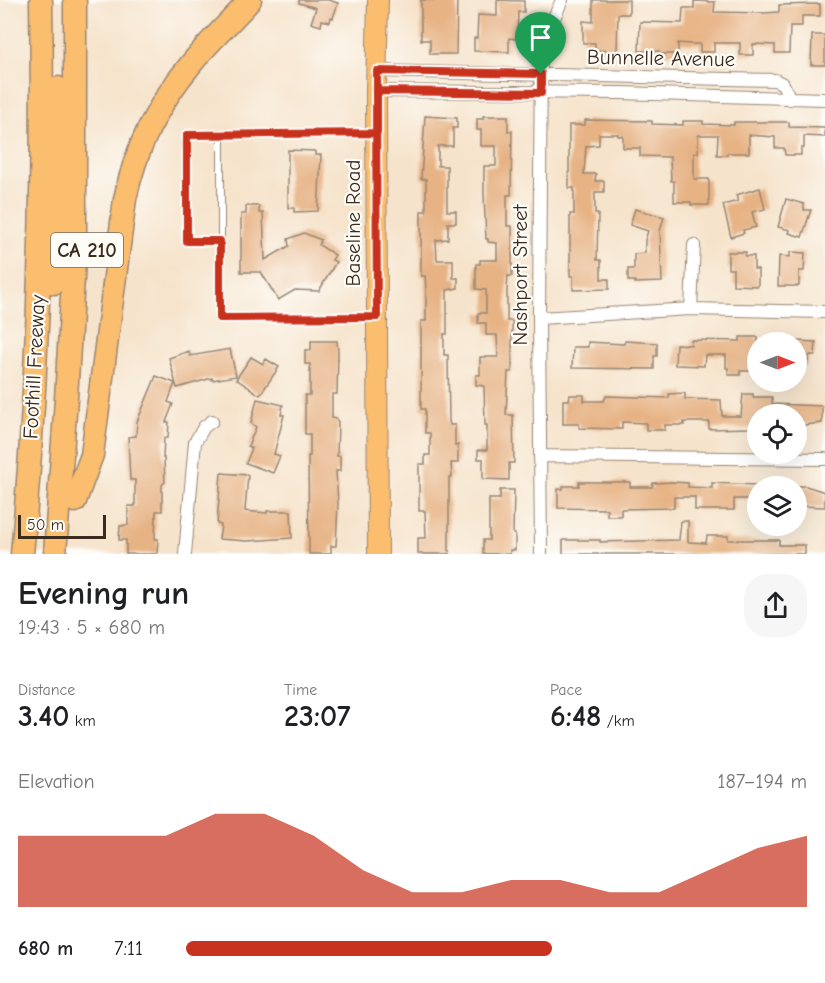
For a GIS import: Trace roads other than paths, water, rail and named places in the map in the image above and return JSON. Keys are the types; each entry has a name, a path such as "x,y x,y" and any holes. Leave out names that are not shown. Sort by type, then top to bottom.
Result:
{"highway":[{"name":"Foothill Freeway","path":"22,554 37,345 42,90 41,0"},
{"path":"37,554 47,420 55,247 58,153 56,0"},
{"path":"55,554 75,243 75,0"},
{"name":"CA 210","path":"71,554 85,346 90,88 87,0"},
{"path":"75,501 92,455 125,199 132,168 143,139 170,91 192,62 250,0"}],"main road":[{"name":"Baseline Road","path":"378,0 376,81 378,554"}],"street":[{"name":"Nashport Street","path":"541,554 539,318 541,47 562,0"},
{"name":"Bunnelle Avenue","path":"376,81 541,74 775,80 783,84 790,99"},
{"name":"Bunnelle Avenue","path":"376,81 541,93 825,99"},
{"path":"691,309 693,245"},
{"path":"539,318 691,309 825,312"},
{"path":"185,554 195,442 204,427 212,421"},
{"path":"541,456 825,459"}],"lane":[{"path":"220,241 187,241 187,135 377,133"},
{"path":"220,134 220,318 377,317"}]}
